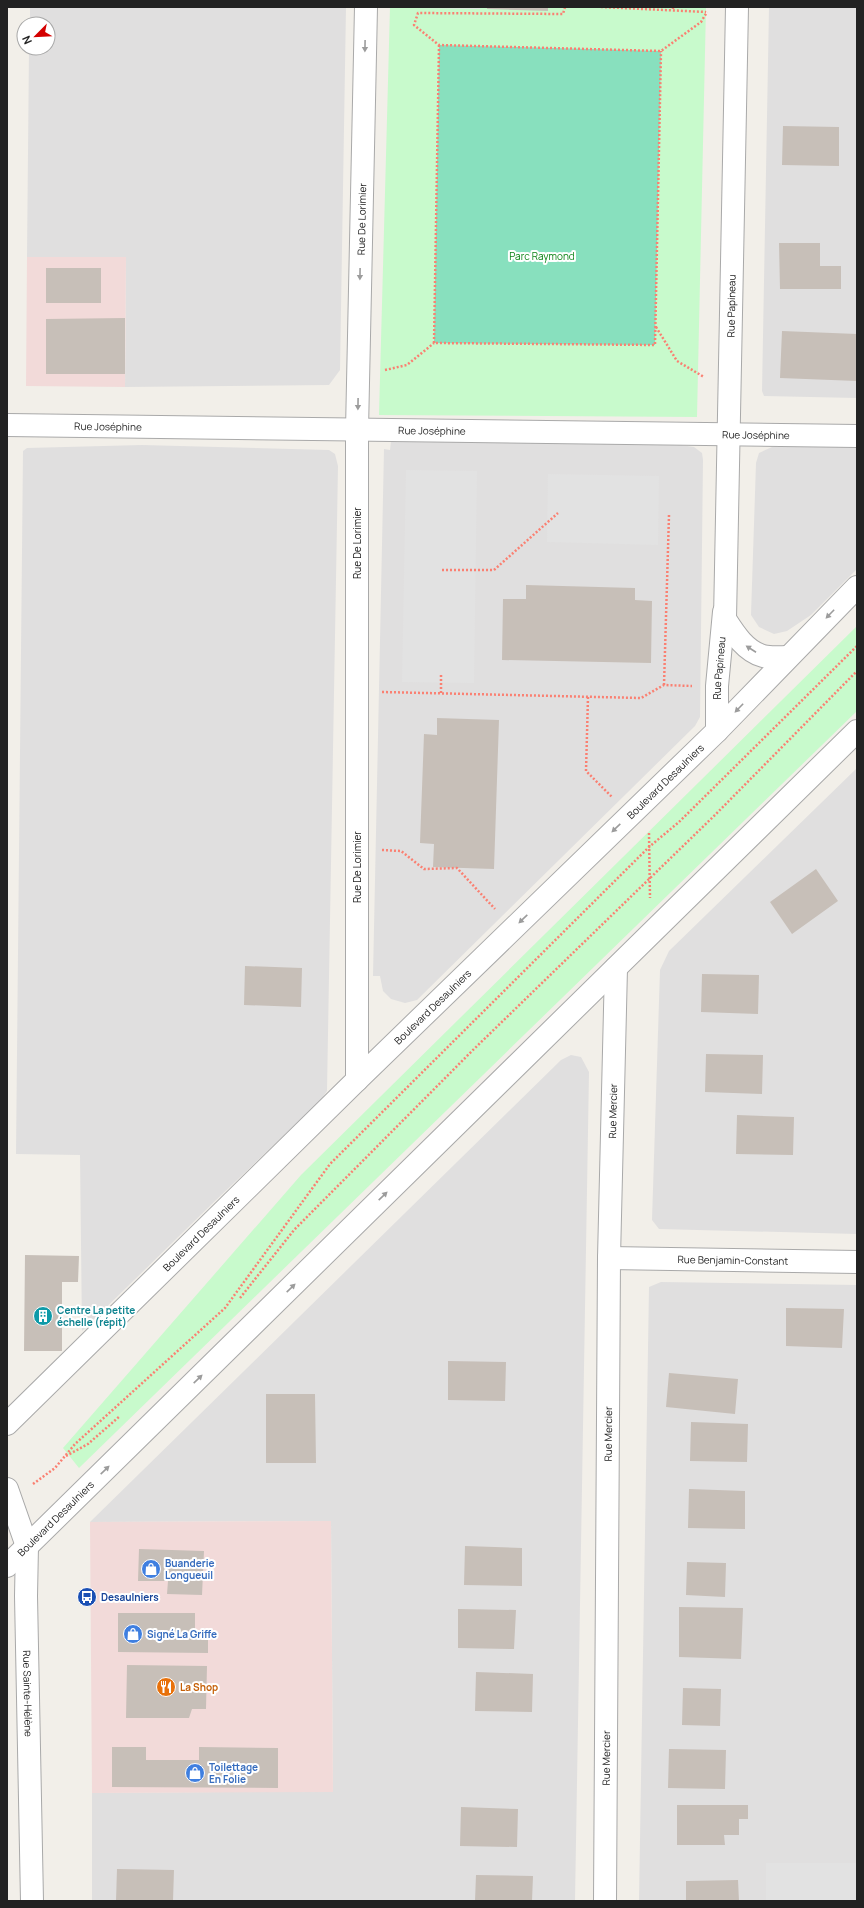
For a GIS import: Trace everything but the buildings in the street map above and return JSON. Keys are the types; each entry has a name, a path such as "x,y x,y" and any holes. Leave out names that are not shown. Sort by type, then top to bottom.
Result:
{"street":[{"name":"Rue De Lorimier","path":"357,1080 357,430 366,7"},
{"name":"Rue Papineau","path":"717,731 717,686 724,605 737,10"},
{"name":"Rue Joséphine","path":"7,425 857,436"},
{"name":"Boulevard Desaulniers","path":"7,1424 357,1080 717,731 857,586"},
{"name":"Rue Papineau","path":"724,605 725,619 740,642 762,656 788,657"},
{"name":"Boulevard Desaulniers","path":"7,1566 857,731"},
{"name":"Rue Mercier","path":"605,1901 608,1258 616,968"},
{"name":"Rue Benjamin-Constant","path":"608,1258 857,1262"},
{"name":"Rue Sainte-Hélène","path":"7,1489 27,1546 26,1604 32,1901"}],"path":[{"path":"564,7 563,14 418,14 414,25 439,44 661,51 701,22 707,12"},
{"path":"601,7 707,12 737,10"},
{"path":"672,7 673,11"},
{"path":"434,343 439,44"},
{"path":"358,376 407,364 434,343 655,345 661,51"},
{"path":"656,326 677,361 729,390"},
{"path":"442,570 494,570 558,513"},
{"path":"664,686 669,516"},
{"path":"55,1468 75,1444 225,1308 330,1164 650,847 679,822 857,646"},
{"path":"236,1303 294,1230 474,1049 715,815 857,671"},
{"path":"441,674 441,693"},
{"path":"358,691 641,698 664,686 717,686"},
{"path":"588,697 586,771 630,815"},
{"path":"648,797 650,847 650,934"},
{"path":"357,848 401,851 424,869 457,868 513,929"},
{"path":"64,1457 88,1444 122,1414"}],"shaded area":[{"path":"30,7 346,7 340,370 329,385 125,387 126,258 27,257 29,56 56,56 56,16 30,16"},
{"path":"480,7 480,9 416,8"},
{"path":"769,7 857,7 857,398 764,396 762,391"},
{"path":"27,257 126,257 125,387 26,386"},
{"path":"397,439 681,445 694,447 702,453 703,460 700,717 695,726 417,1000 405,1003 391,999 383,991 380,976 373,976 384,449 390,450 391,441"},
{"path":"142,445 329,450 335,454 338,466 327,1091 320,1101 82,1331 80,1155 16,1154 23,451 27,448"},
{"path":"772,447 857,447 857,569 811,615 787,631 774,634 759,627 751,615 756,463 759,453"},
{"path":"406,470 477,471 474,683 402,682"},
{"path":"548,474 659,476 658,545 547,542"},
{"path":"857,768 857,1234 659,1229 652,1220 660,970 669,951"},
{"path":"571,1055 581,1057 589,1072 575,1901 92,1901 92,1793 333,1791 331,1521 90,1522 561,1060"},
{"path":"661,1282 857,1285 857,1901 639,1901 649,1287"},
{"path":"331,1521 333,1792 92,1793 90,1522"},
{"path":"766,1863 857,1863 857,1901 766,1901"}],"green space":[{"name":"Parc Raymond","path":"390,7 706,7 697,417 379,415"},
{"path":"439,45 661,51 655,345 434,343"},
{"path":"857,626 857,711 79,1468 63,1448 301,1175"}],"place":[{"name":"Centre La petite échelle (répit)","path":"43,1316"},
{"name":"Buanderie Longueuil","path":"151,1569"},
{"name":"Desaulniers","path":"87,1597"},
{"name":"Signé La Griffe","path":"133,1634"},
{"name":"La Shop","path":"166,1687"},
{"name":"Toilettage En Folie","path":"195,1773"}]}
